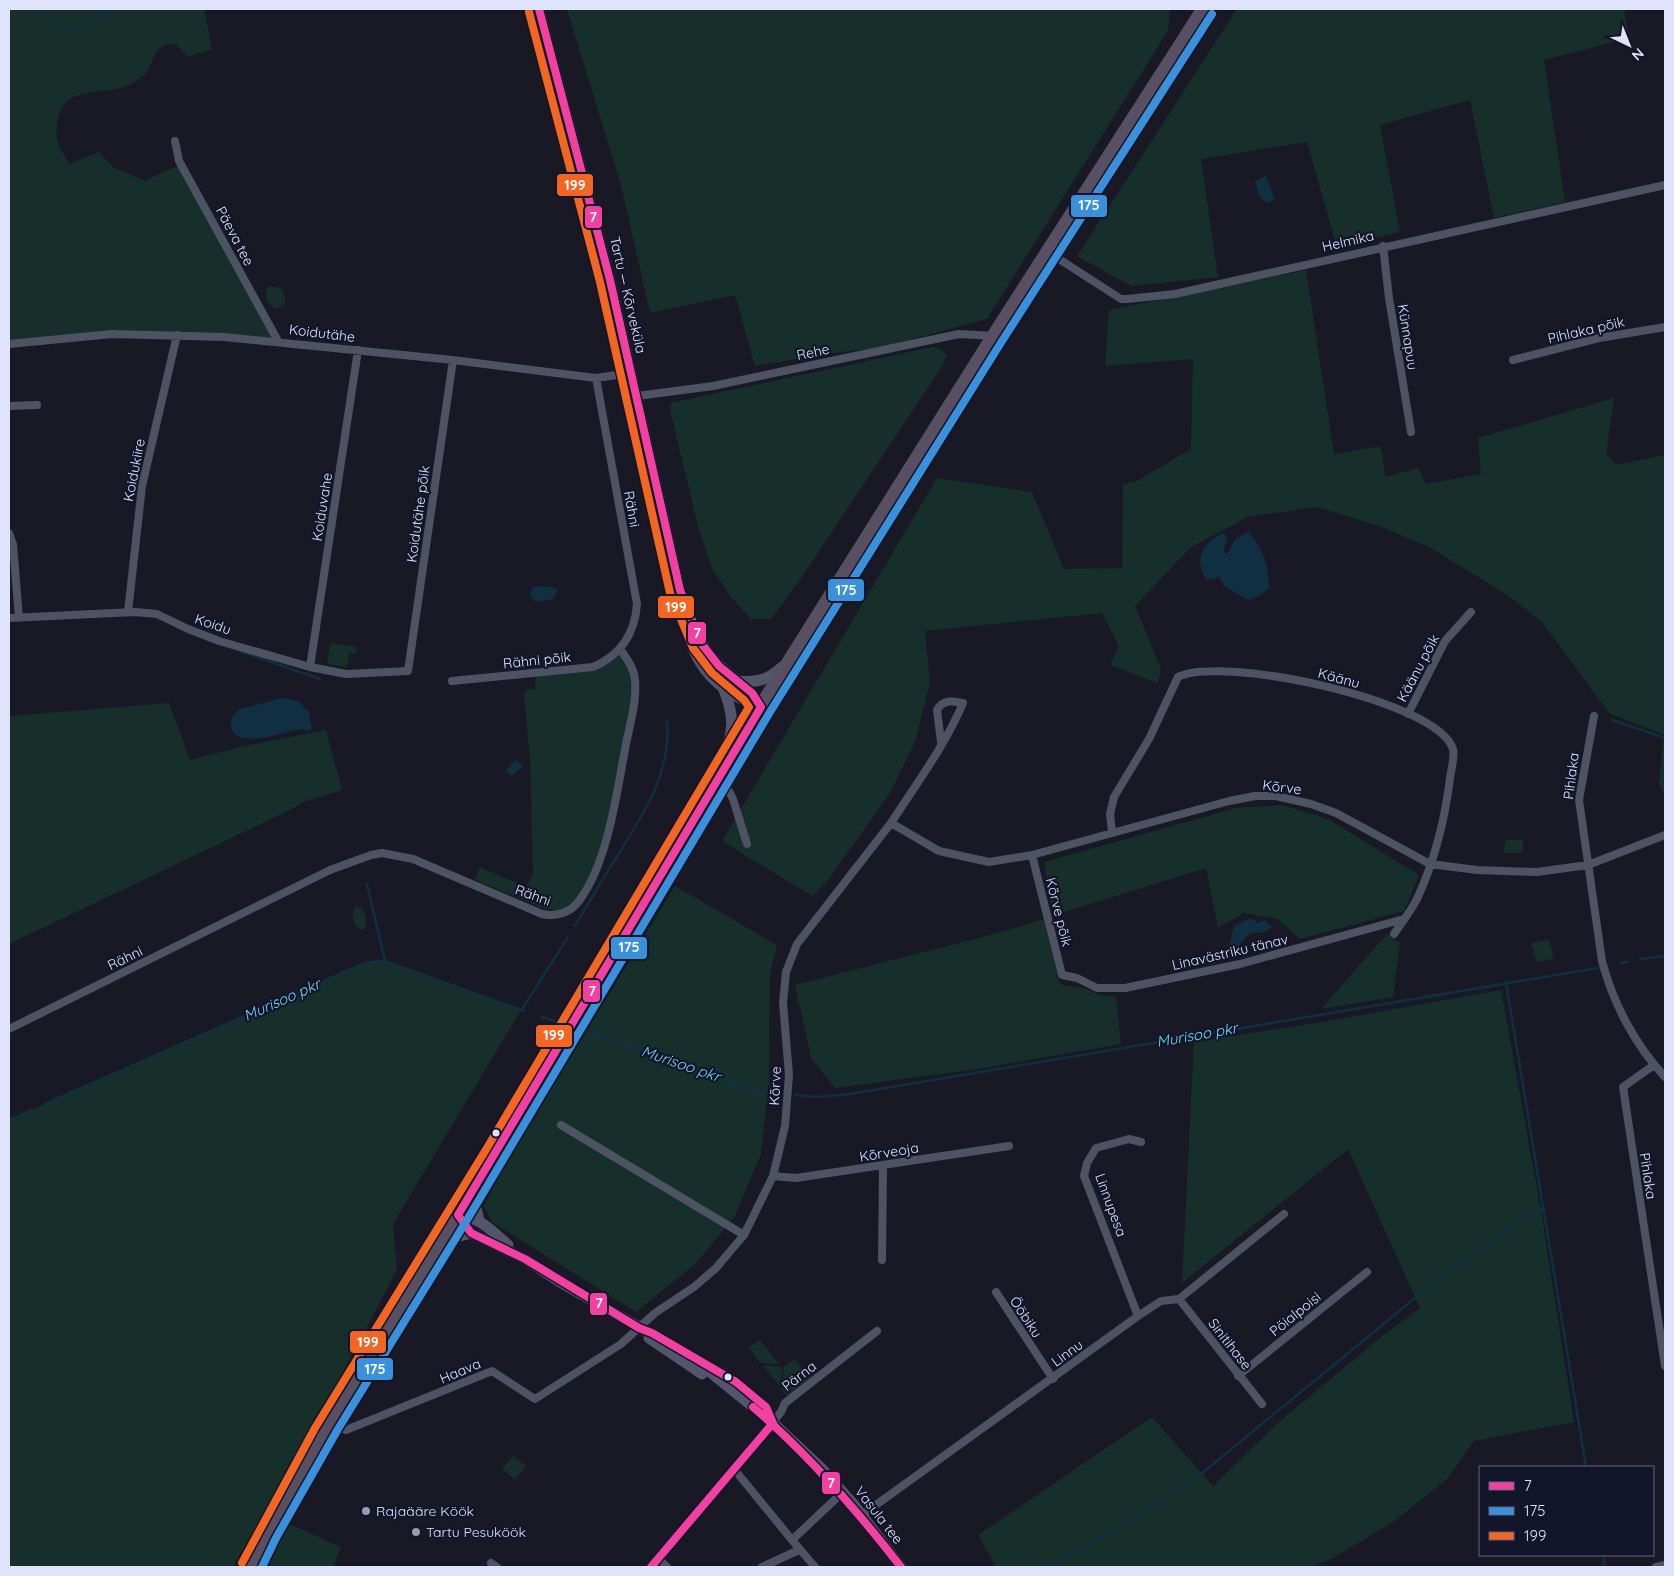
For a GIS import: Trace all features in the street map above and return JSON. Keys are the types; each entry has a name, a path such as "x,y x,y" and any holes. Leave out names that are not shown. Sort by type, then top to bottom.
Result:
{"highway":[{"path":"251,1567 267,1533 329,1424 458,1215 761,707 994,336 1204,9"}],"main road":[{"name":"Tartu — Kõrveküla","path":"539,9 610,280 680,590 683,617 695,654 708,674 724,690 761,707"},
{"name":"Tartu — Kõrveküla","path":"680,590 701,643 719,666 752,693 761,707"},
{"path":"738,681 760,682 772,676 792,658"},
{"path":"717,780 730,742 734,721 724,690"},
{"path":"475,1186 475,1204 480,1220"},
{"name":"Vasula tee","path":"458,1215 470,1216 480,1220 525,1259"},
{"name":"Vasula tee","path":"458,1215 471,1233 525,1259 638,1328 652,1333 693,1358 720,1382 773,1423 843,1492 901,1567"},
{"path":"442,1241 471,1233"}],"street":[{"name":"Päeva tee","path":"176,141 179,161 278,341"},
{"name":"Helmika","path":"1048,252 1121,299 1175,294 1383,246 1665,185"},
{"name":"Künnapuu","path":"1383,246 1389,298 1411,432"},
{"name":"Pihlaka põik","path":"1513,360 1599,338 1665,327"},
{"name":"Koidutähe","path":"9,344 112,334 177,335 278,341 596,378 631,373"},
{"name":"Rehe","path":"637,396 713,386 960,334 994,336"},
{"name":"Koidukiire","path":"128,612 142,486 177,335"},
{"name":"Koiduvahe","path":"310,667 358,350"},
{"name":"Koidutähe põik","path":"408,671 453,360"},
{"name":"Rähni","path":"9,1028 330,870 371,854 382,853 429,864 542,914 554,915 566,912 578,902 590,884 606,839 633,710 635,680 632,668 620,649 632,631 636,618 637,604 596,378"},
{"path":"9,406 37,405"},
{"path":"9,533 13,544 19,618"},
{"name":"Koidu","path":"9,618 128,612 157,614 219,641 310,667 346,674 408,671"},
{"name":"Käänu põik","path":"1408,714 1445,641 1471,612"},
{"name":"Rähni põik","path":"452,681 593,667 606,661 620,649"},
{"name":"Käänu","path":"1112,832 1110,814 1114,797 1149,739 1178,677 1186,673 1214,671 1264,674 1323,685 1378,702 1408,714 1437,729 1449,739 1454,751 1447,799 1430,864 1416,899 1394,934"},
{"name":"Kõrve","path":"638,1328 665,1305 694,1286 716,1268 744,1234 773,1176 785,1126 789,1075 783,1003 786,972 797,944 891,823 941,742 963,703 950,700 940,704 937,710 941,742"},
{"name":"Pihlaka","path":"1594,716 1579,800 1602,961 1609,986 1624,1019 1654,1065 1665,1077"},
{"path":"717,780 733,799 747,844"},
{"name":"Kõrve","path":"891,823 940,851 964,858 989,862 1032,855 1229,801 1255,796 1276,796 1311,804 1336,813 1430,864 1477,870 1514,872 1537,872 1588,865 1665,835"},
{"name":"Kõrve põik","path":"1032,855 1062,975"},
{"name":"Linavästriku tänav","path":"1062,975 1077,978 1097,988 1126,988 1240,964 1404,919"},
{"name":"Pihlaka","path":"1654,1065 1623,1087 1665,1366"},
{"path":"561,1125 744,1234"},
{"name":"Linnupesa","path":"1138,1316 1084,1176 1087,1163 1096,1148 1129,1139 1141,1142"},
{"name":"Kõrveoja","path":"773,1176 796,1178 1009,1146"},
{"path":"882,1260 883,1166"},
{"name":"Linnu","path":"862,1515 1160,1301 1179,1299 1284,1214"},
{"name":"Pöialpoisi","path":"1238,1376 1368,1272"},
{"name":"Ööbiku","path":"996,1292 1053,1379"},
{"name":"Sinitihase","path":"1179,1299 1262,1404"},
{"name":"Haava","path":"329,1424 346,1430 492,1371 535,1399 621,1344 638,1328"},
{"name":"Pärna","path":"651,1567 773,1423 785,1403 877,1331"},
{"path":"734,1469 799,1550 815,1567"},
{"path":"792,1540 843,1492"},
{"path":"762,1567 799,1550"},
{"path":"658,1558 667,1567"},
{"path":"1656,1567 1665,1565"}],"green space":[{"path":"9,9 204,9 212,49 188,57 176,44 169,44 156,52 146,73 136,81 125,87 82,94 72,98 65,104 60,113 56,128 57,140 69,164 99,152 114,168 146,181 158,174 182,165 278,341 142,333 9,344"},
{"path":"567,9 1170,9 1168,30 987,319 879,348 831,353 755,366 735,295 650,313 622,189"},
{"path":"1237,9 1624,9 1629,38 1544,60 1565,202 1494,218 1470,100 1380,125 1400,232 1337,247 1307,142 1201,159 1218,277 1131,286 1077,256"},
{"path":"1306,270 1334,454 1381,446 1385,477 1418,468 1426,484 1481,474 1478,438 1614,398 1606,454 1616,465 1665,455 1665,796 1659,784 1664,735 1609,713 1542,622 1506,594 1429,547 1379,526 1317,507 1248,517 1191,547 1135,606 1161,669 1158,683 1110,665 1119,646 1102,613 925,631 930,683 915,742 890,793 828,880 812,896 722,841 937,478 1032,492 1064,569 1122,568 1123,484 1137,481 1191,449 1193,359 1105,366 1109,310"},
{"path":"269,286 280,288 284,292 285,303 277,309 268,302 266,293"},
{"path":"933,347 941,349 947,356 939,371 800,580 771,619 751,619 731,597 712,569 699,530 670,410 671,403"},
{"path":"330,643 357,647 356,654 349,653 347,667 327,664"},
{"path":"620,649 635,680 617,793 590,884 565,912 543,908 475,880 480,867 526,887 533,874 530,760 524,694 527,690 535,689 536,672 593,667"},
{"path":"169,703 190,760 245,746 326,730 342,790 303,802 290,810 9,944 9,716"},
{"path":"1282,805 1328,819 1419,875 1404,911 1300,939 1278,919 1244,913 1218,928 1206,868 1055,915 1051,905 1044,862 1236,808"},
{"path":"1505,840 1523,840 1523,853 1504,853"},
{"path":"675,886 777,945 770,973 769,1080 761,1154 734,1218 695,1264 636,1312 492,1222 484,1206 497,1178"},
{"path":"356,906 366,916 363,930 357,927 353,920"},
{"path":"1044,919 1059,983 1116,997 1121,1044 978,1069 835,1088 811,1058 795,985 994,934"},
{"path":"1387,934 1400,943 1393,997 1321,1009"},
{"path":"1549,940 1554,959 1537,962 1531,943"},
{"path":"385,961 521,1010 393,1224 397,1270 333,1391 233,1567 9,1567 9,1120 365,963"},
{"path":"1501,990 1540,1204 1574,1422 1474,1441 1447,1479 1393,1522 1333,1558 1311,1567 996,1567 978,1535 1152,1417 1213,1486 1279,1422 1381,1337 1420,1308 1348,1149 1182,1283 1194,1042 1329,1021"},
{"path":"760,1340 779,1364 760,1363 749,1348"},
{"path":"794,1359 810,1378 787,1396 781,1389 784,1367"},
{"path":"763,1365 782,1367 780,1387"},
{"path":"513,1456 526,1466 515,1480 502,1469"},
{"path":"287,1523 341,1547 333,1567 266,1567"}],"water":[{"path":"1266,176 1275,200 1267,203 1260,197 1255,181"},
{"path":"1248,532 1258,544 1264,557 1268,572 1269,588 1259,596 1248,600 1224,586 1219,577 1211,580 1206,579 1200,565 1200,558 1205,546 1223,533 1228,538 1224,548 1225,553 1228,553 1235,539"},
{"path":"536,586 553,587 558,590 553,599 535,602 530,595 532,588"},
{"path":"281,698 301,703 310,712 312,728 308,731 300,729 256,739 246,739 237,736 232,730 231,719 238,710"},
{"path":"515,760 522,764 521,768 512,776 506,771"},
{"path":"1251,918 1258,923 1265,920 1272,927 1265,932 1251,933 1242,941 1234,956 1231,954 1229,947 1234,926"}],"waterway":[{"path":"39,9 74,32 111,9"},
{"path":"234,649 320,679"},
{"path":"1612,720 1665,738"},
{"path":"575,926 648,805 661,773 665,757 667,722"},
{"path":"367,884 385,961"},
{"path":"522,1009 568,937"},
{"name":"Murisoo pkr","path":"1640,959 1665,956"},
{"name":"Murisoo pkr","path":"45,1104 365,963 385,961 524,1011"},
{"name":"Murisoo pkr","path":"1622,963 1628,962"},
{"name":"Murisoo pkr","path":"795,1095 817,1097 850,1094 1598,968"},
{"path":"1506,982 1586,1466"},
{"name":"Murisoo pkr","path":"542,1017 555,1021"},
{"name":"Murisoo pkr","path":"593,1033 755,1090 770,1092"},
{"name":"Murisoo pkr","path":"9,1120 32,1110"},
{"path":"1049,1567 1125,1524 1201,1474 1443,1275 1500,1237 1519,1219 1527,1214 1544,1209"},
{"path":"1603,1556 1605,1567"}],"transit line":[{"name":"7","path":"539,9 610,280 680,590 701,643 719,666 752,693 761,707 458,1215 471,1233 525,1259 639,1328 652,1333 736,1382 766,1407 773,1423"},
{"name":"199","path":"242,1563 315,1428 487,1148 749,707 744,700 712,673 693,648 670,593 600,282 529,12"},
{"name":"175","path":"262,1567 276,1538 338,1429 467,1220 770,712 1002,341 1212,14"},
{"name":"7","path":"753,1407 813,1463 867,1524 901,1567"},
{"name":"7","path":"651,1567 773,1423"}],"place":[{"name":"Rajaääre Köök","path":"366,1511"},
{"name":"Tartu Pesuköök","path":"416,1532"}]}
